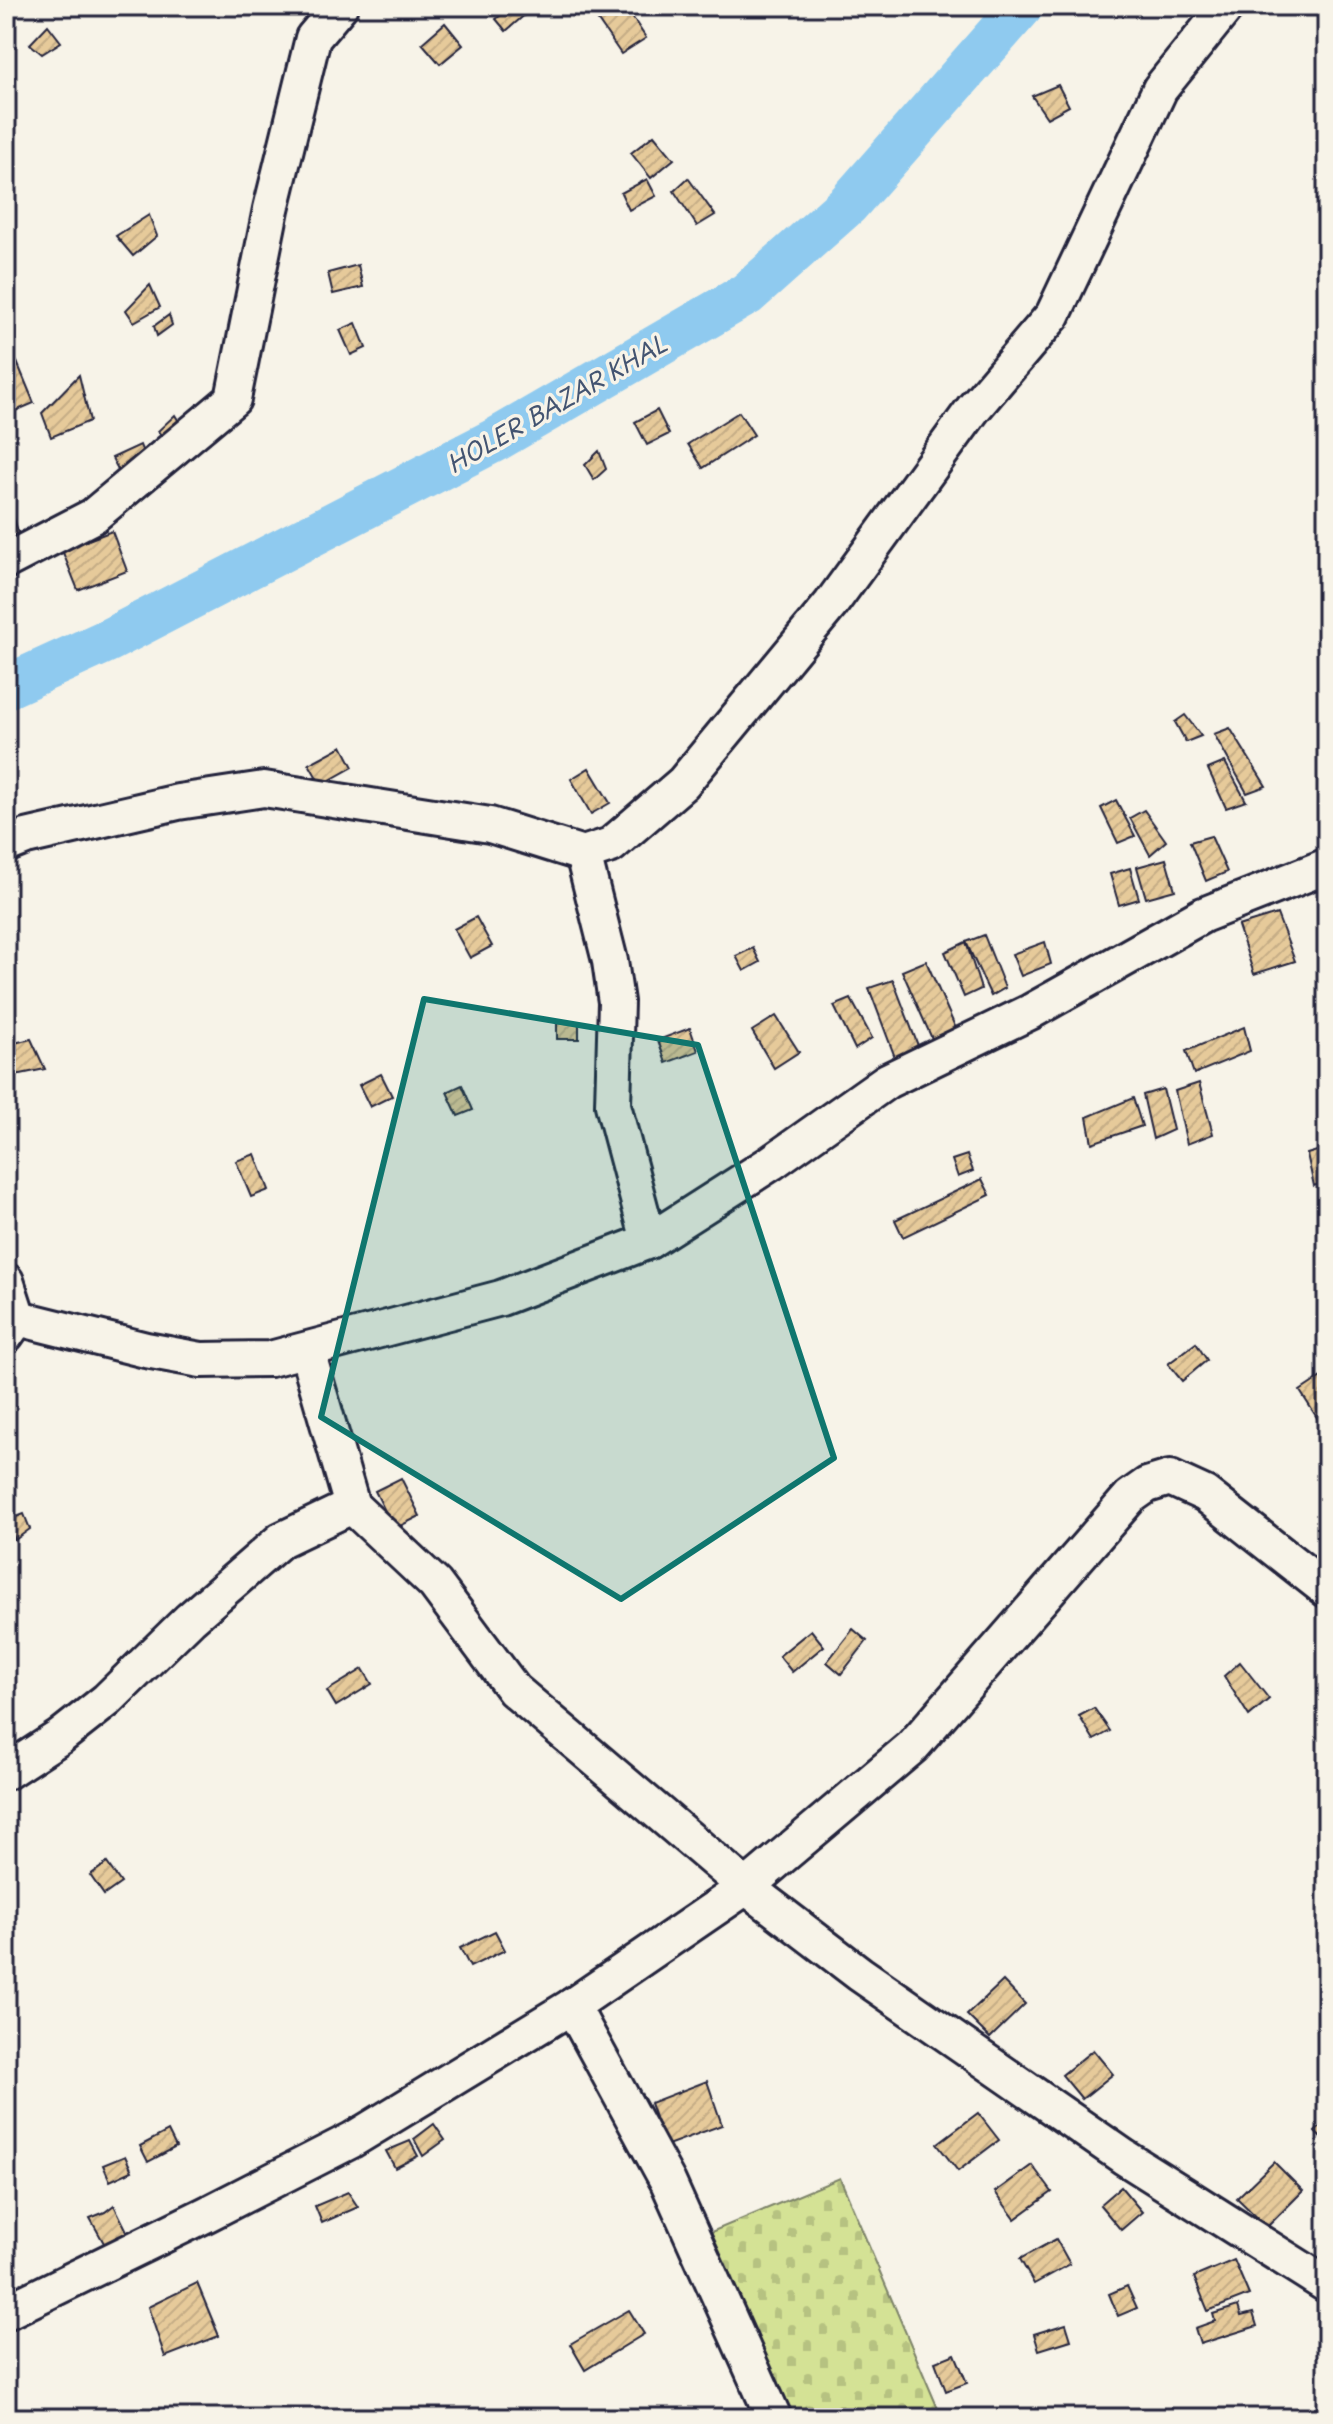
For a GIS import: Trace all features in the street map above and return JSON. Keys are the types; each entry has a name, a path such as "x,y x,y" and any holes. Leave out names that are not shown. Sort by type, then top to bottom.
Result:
{"street":[{"path":"6,561 93,516 233,399 271,209 313,38 340,6"},
{"path":"6,845 26,837 178,802 264,789 490,825 583,854 611,845 683,783 831,604 973,409 1053,315 1160,89 1227,6"},
{"path":"583,854 610,961 616,1002 613,1105 649,1241"},
{"path":"6,1281 12,1326 201,1360 270,1359 501,1298 649,1241 771,1163 887,1081 1030,1012 1203,915 1327,866"},
{"path":"307,1351 352,1506 435,1584 514,1690 746,1887 860,1974 1112,2148 1327,2285"},
{"path":"6,2312 352,2140 572,2006 746,1887 912,1747 1130,1497 1147,1485 1170,1478 1205,1494 1327,1590"},
{"path":"6,1772 60,1737 107,1700 190,1619 281,1540 352,1506"},
{"path":"572,2006 668,2182 774,2418"}],"highlighted area":[{"path":"424,999 698,1045 834,1458 621,1599 321,1417"}],"green space":[{"path":"840,2178 942,2418 788,2418 711,2232"}],"building":[{"path":"511,6 535,6 506,31 496,19"},
{"path":"616,6 625,6 646,38 621,54 597,19"},
{"path":"445,23 463,45 440,64 422,43"},
{"path":"48,25 61,42 42,54 30,44"},
{"path":"1058,85 1069,106 1047,118 1032,96"},
{"path":"654,135 674,159 651,178 631,153"},
{"path":"688,178 715,215 697,226 674,191"},
{"path":"647,179 656,196 629,210 621,193"},
{"path":"149,215 157,236 133,256 116,236"},
{"path":"358,265 363,287 333,294 328,273"},
{"path":"150,285 160,307 134,322 126,310"},
{"path":"169,315 172,325 157,336 154,326"},
{"path":"356,323 366,348 351,355 340,330"},
{"path":"17,362 34,403 6,415 6,366"},
{"path":"79,375 90,421 51,437 42,413"},
{"path":"657,410 669,434 647,445 635,422"},
{"path":"739,412 754,435 703,468 688,444"},
{"path":"175,415 186,433 169,446 158,431"},
{"path":"140,445 149,468 122,477 112,458"},
{"path":"599,451 606,469 594,480 585,465"},
{"path":"6,493 21,541 6,545"},
{"path":"112,531 127,571 78,590 62,550"},
{"path":"1185,715 1201,736 1186,742 1175,722"},
{"path":"1230,728 1266,786 1247,793 1214,734"},
{"path":"342,746 353,767 321,785 309,764"},
{"path":"1225,762 1246,801 1226,808 1208,769"},
{"path":"589,768 610,803 591,814 571,779"},
{"path":"1116,800 1135,836 1118,843 1101,808"},
{"path":"1144,810 1166,841 1150,855 1130,818"},
{"path":"1211,836 1227,872 1206,881 1190,842"},
{"path":"1166,859 1175,890 1146,898 1137,867"},
{"path":"1130,868 1139,899 1119,905 1110,874"},
{"path":"1277,914 1295,961 1254,974 1238,926"},
{"path":"476,917 492,946 470,958 454,929"},
{"path":"984,935 1005,988 991,996 966,942"},
{"path":"966,942 981,989 964,997 945,952"},
{"path":"1045,942 1051,964 1021,976 1012,954"},
{"path":"753,948 760,962 744,971 736,956"},
{"path":"926,961 957,1031 933,1041 902,971"},
{"path":"893,980 920,1051 896,1060 869,988"},
{"path":"851,999 872,1038 855,1049 834,1006"},
{"path":"776,1016 799,1052 774,1068 752,1031"},
{"path":"579,1022 579,1039 557,1039 557,1023"},
{"path":"1244,1027 1250,1051 1194,1074 1186,1051"},
{"path":"690,1028 698,1051 666,1063 658,1040"},
{"path":"31,1039 45,1069 6,1077 6,1045"},
{"path":"381,1074 392,1096 370,1107 359,1085"},
{"path":"1199,1083 1213,1134 1187,1144 1175,1091"},
{"path":"462,1085 473,1110 458,1116 447,1092"},
{"path":"1163,1089 1173,1130 1153,1139 1143,1095"},
{"path":"1133,1098 1142,1126 1092,1143 1087,1117"},
{"path":"1327,1148 1327,1181 1314,1186 1307,1154"},
{"path":"255,1154 269,1190 251,1197 236,1161"},
{"path":"967,1155 973,1171 958,1177 952,1160"},
{"path":"982,1179 990,1195 903,1237 895,1220"},
{"path":"1196,1343 1207,1360 1182,1381 1168,1364"},
{"path":"1327,1373 1327,1421 1321,1424 1300,1391"},
{"path":"401,1478 420,1516 394,1529 375,1491"},
{"path":"24,1514 30,1529 15,1540 8,1520"},
{"path":"853,1629 867,1641 841,1674 827,1662"},
{"path":"811,1630 824,1646 792,1672 779,1656"},
{"path":"1240,1662 1269,1699 1249,1716 1224,1676"},
{"path":"363,1669 372,1684 336,1706 327,1691"},
{"path":"1094,1708 1110,1731 1094,1740 1079,1716"},
{"path":"107,1863 121,1883 104,1895 90,1875"},
{"path":"495,1931 505,1950 470,1967 460,1948"},
{"path":"1003,1981 1025,2004 990,2038 967,2015"},
{"path":"1093,2050 1113,2074 1082,2099 1062,2075"},
{"path":"707,2081 722,2125 665,2146 650,2103"},
{"path":"978,2113 999,2140 958,2171 937,2144"},
{"path":"1327,2120 1327,2144 1315,2132"},
{"path":"434,2124 445,2140 423,2156 414,2139"},
{"path":"168,2131 176,2147 148,2162 140,2146"},
{"path":"410,2141 418,2156 395,2168 386,2151"},
{"path":"125,2156 132,2171 110,2181 103,2165"},
{"path":"1274,2162 1303,2191 1267,2227 1237,2198"},
{"path":"1032,2165 1052,2192 1015,2219 995,2192"},
{"path":"1121,2187 1142,2212 1121,2230 1100,2205"},
{"path":"348,2192 358,2207 322,2223 315,2206"},
{"path":"114,2205 128,2233 105,2245 90,2218"},
{"path":"1056,2239 1070,2264 1034,2284 1020,2259"},
{"path":"1234,2260 1249,2295 1208,2311 1194,2277"},
{"path":"197,2283 219,2336 165,2357 148,2307"},
{"path":"1127,2286 1137,2308 1118,2316 1109,2294"},
{"path":"1238,2306 1241,2316 1253,2313 1257,2326 1200,2344 1195,2328 1215,2321 1213,2314"},
{"path":"629,2310 644,2334 585,2370 570,2344"},
{"path":"1066,2324 1071,2340 1039,2350 1034,2334"},
{"path":"955,2354 967,2383 946,2391 935,2362"}],"waterway":[{"name":"HOLER BAZAR KHAL","path":"6,687 109,640 497,439 747,294 848,204 1022,6"}]}
